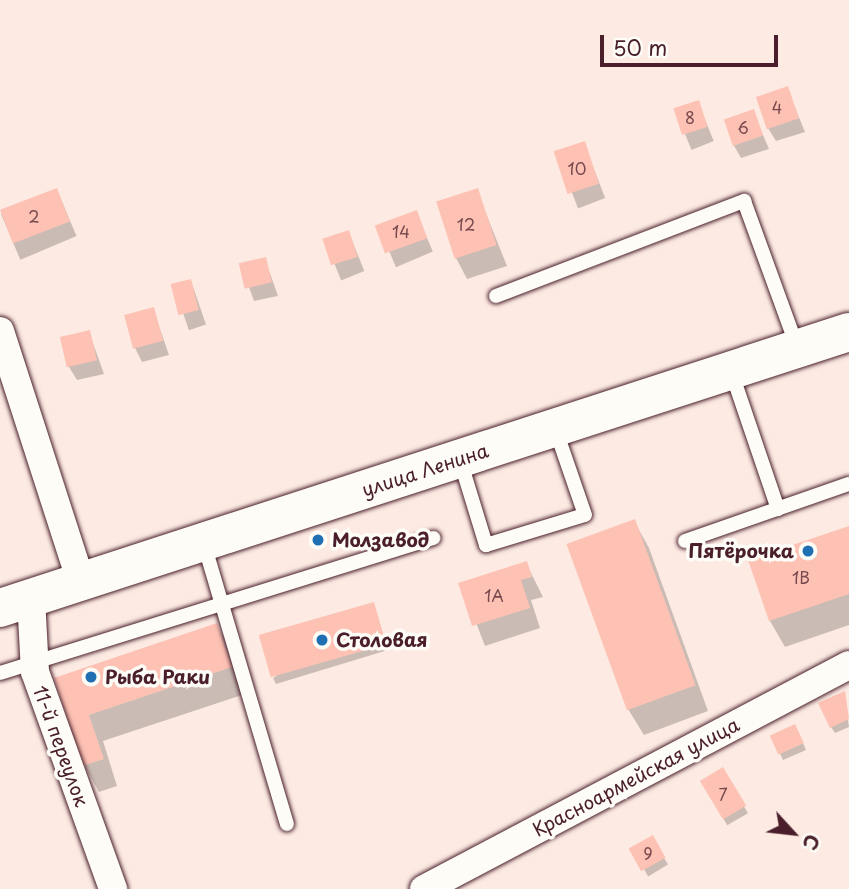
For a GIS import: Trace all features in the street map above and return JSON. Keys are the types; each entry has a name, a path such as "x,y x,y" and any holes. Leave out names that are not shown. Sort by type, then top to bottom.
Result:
{"street":[{"path":"0,331 81,582"},
{"name":"улица Ленина","path":"15,603 849,332"},
{"name":"11-й переулок","path":"15,603 113,889"},
{"name":"Красноармейская улица","path":"424,889 849,665"}],"lane":[{"path":"496,296 744,201 798,348"},
{"path":"731,370 778,509"},
{"path":"460,458 486,545 585,515 555,427"},
{"path":"685,541 849,484"},
{"path":"0,673 433,538"},
{"path":"204,542 287,824"}],"building":[{"path":"788,86 799,118 767,129 756,97"},
{"path":"699,100 708,127 682,135 673,108"},
{"path":"754,109 763,135 733,146 724,119"},
{"path":"585,141 599,184 568,194 554,151"},
{"path":"57,188 70,222 13,243 0,210"},
{"path":"478,188 497,245 455,259 436,202"},
{"path":"417,210 427,238 385,254 375,225"},
{"path":"349,230 358,257 331,265 322,239"},
{"path":"266,257 272,282 245,289 239,263"},
{"path":"191,279 199,310 178,315 171,284"},
{"path":"154,307 163,341 133,349 124,315"},
{"path":"90,330 97,360 67,367 60,337"},
{"path":"635,519 696,685 627,710 566,544"},
{"path":"849,526 849,594 769,621 748,560"},
{"path":"527,561 532,577 521,580 530,608 472,626 458,583"},
{"name":"Столовая","path":"374,602 386,644 271,677 259,635"},
{"path":"217,623 232,667 89,715 104,759 82,766 54,678"},
{"path":"845,691 849,719 830,728 818,703"},
{"path":"795,724 804,743 778,755 770,736"},
{"path":"723,767 746,806 723,819 700,781"},
{"path":"653,835 666,858 641,871 629,849"}],"place":[{"name":"Молзавод","path":"318,540"},
{"name":"Пятёрочка","path":"808,551"},
{"name":"Столовая","path":"322,640"},
{"name":"Рыба Раки","path":"91,677"}]}
